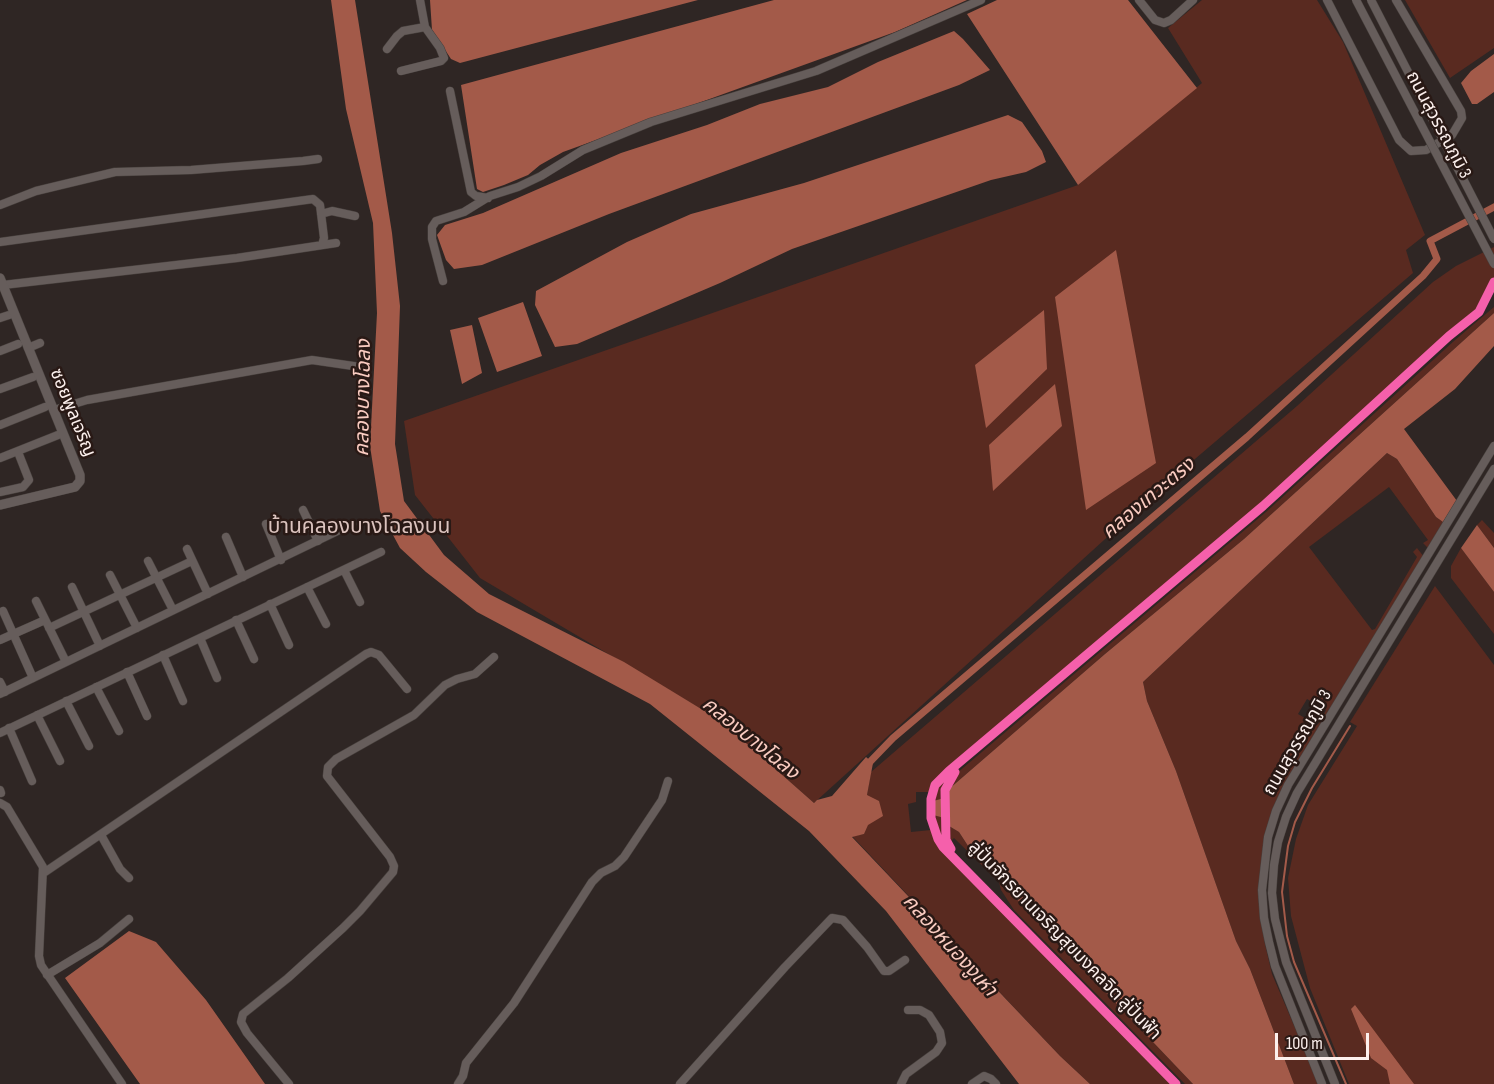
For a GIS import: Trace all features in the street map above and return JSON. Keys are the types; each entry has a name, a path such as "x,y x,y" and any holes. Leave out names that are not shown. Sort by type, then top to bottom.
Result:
{"street":[{"path":"401,71 442,60 444,56 425,27 420,0"},
{"path":"443,281 431,231 433,224 441,219 471,209 488,198 541,176 583,150 651,122 816,71 981,0"},
{"path":"1139,0 1155,20 1164,23 1171,20 1193,0"},
{"path":"1327,0 1399,140 1411,151 1426,150 1452,135 1462,118 1461,111 1396,0"},
{"name":"ถนนสุวรรณภูมิ 3","path":"1356,0 1494,264"},
{"name":"ถนนสุวรรณภูมิ 3","path":"1371,0 1494,239"},
{"path":"387,49 403,32 425,27"},
{"path":"450,91 471,192 476,196 488,198"},
{"path":"0,205 36,191 115,172 224,167 318,159"},
{"path":"0,242 313,199 320,205 324,238 322,245"},
{"path":"321,214 332,211 355,216"},
{"path":"1,281 237,258 336,243"},
{"name":"ซอยพูลเจริญ","path":"0,505 75,487 80,475 49,409 1,281"},
{"path":"0,318 9,315"},
{"path":"28,348 40,343"},
{"path":"0,351 18,344"},
{"path":"0,425 87,399 312,360 367,368"},
{"path":"0,389 33,377"},
{"path":"0,458 58,435"},
{"name":"ถนนสุวรรณภูมิ 3","path":"1322,1084 1275,966 1269,942 1262,890 1268,837 1276,811 1288,785 1494,446"},
{"path":"0,492 22,487 29,480 18,452"},
{"name":"ถนนสุวรรณภูมิ 3","path":"1335,1084 1286,962 1275,919 1272,892 1278,842 1297,793 1494,469"},
{"path":"303,510 318,541"},
{"path":"266,524 281,560"},
{"path":"0,682 3,693 352,524"},
{"path":"225,537 243,577"},
{"path":"187,549 208,594"},
{"path":"0,733 381,552"},
{"path":"148,561 173,610"},
{"path":"49,628 192,561"},
{"path":"344,570 360,602"},
{"path":"110,574 136,628"},
{"path":"72,587 100,646"},
{"path":"307,587 326,624"},
{"path":"36,601 66,662"},
{"path":"270,604 289,645"},
{"path":"3,611 33,678"},
{"path":"0,640 45,620"},
{"path":"236,620 254,659"},
{"path":"200,638 217,678"},
{"path":"45,872 371,652 379,655 407,689"},
{"path":"163,655 183,701"},
{"path":"289,1084 247,1034 241,1022 243,1014 288,978 343,928 393,872 394,866 390,857 327,776 328,767 336,759 409,719 445,685 475,674 494,657"},
{"path":"128,672 147,716"},
{"path":"96,687 118,731"},
{"path":"66,701 89,746"},
{"path":"37,715 60,761"},
{"path":"9,729 32,781"},
{"path":"458,1084 463,1076 466,1063 514,1003 596,876 615,866 624,857 662,800 668,781"},
{"path":"0,802 7,807 44,867 39,956 41,965 122,1084"},
{"path":"101,835 120,870 129,878"},
{"path":"47,975 100,943 129,918"},
{"path":"680,1084 832,918 843,920 867,946 884,971 889,971 905,960"},
{"path":"901,1084 906,1074 936,1052 942,1043 940,1032 929,1015 920,1010 908,1010"},
{"path":"972,1084 984,1076 996,1084"}],"shaded area":[{"path":"1202,0 1317,0 1343,42 1425,235 1406,250 1413,273 1168,482 814,803 718,719 480,578 415,495 404,421 1078,185 1202,83 1168,28"},
{"path":"1405,0 1494,0 1494,48 1450,78"},
{"path":"1494,247 1494,278 1477,310 1261,505 938,777 930,792 916,792 916,802 908,804 911,832 931,830 935,840 942,848 1173,1084 1090,1084 1060,1056 852,836 864,834 871,772 1297,406 1433,282 1456,266"},
{"path":"1494,307 1494,313 1244,539 1105,654 949,789 957,773 1266,512"},
{"path":"1387,453 1397,459 1436,517 1446,524 1432,546 1428,548 1423,543 1428,540 1389,487 1309,547 1372,630 1375,629 1417,557 1413,552 1417,548 1424,557 1328,717 1324,714 1326,710 1307,699 1298,714 1317,725 1320,722 1323,724 1274,810 1262,919 1265,944 1272,974 1319,1084 1294,1084 1250,969 1236,941 1176,771 1147,701 1143,682"},
{"path":"1482,520 1494,533 1494,548 1477,525"},
{"path":"1461,548 1494,592 1494,634 1451,578 1451,566"},
{"path":"1435,586 1494,665 1494,1084 1349,1084 1310,988 1291,916 1288,878 1296,839 1308,805 1357,726 1350,722"},
{"path":"952,771 944,784 941,799 933,801 937,786"},
{"path":"933,815 942,817 947,848 939,838"},
{"path":"949,826 959,832 972,852 1193,1084 1185,1084 1014,910 1001,890 999,882 954,838 950,842"}],"water":[{"name":"คลองหนองงูเห่า","path":"331,0 355,0 392,233 400,306 395,444 404,501 444,555 489,594 624,662 721,721 814,803 832,796 866,757 873,763 867,795 879,801 883,816 868,825 864,834 852,837 1060,1056 1090,1084 1019,1084 886,911 809,831 650,704 477,612 426,572 400,548 380,511 370,446 377,313 373,223 346,109"},
{"path":"430,0 698,0 460,63 451,59 432,30"},
{"path":"774,0 967,0 895,32 563,152 528,175 504,185 483,192 477,189 461,85"},
{"path":"997,0 1128,0 1197,88 1078,185 967,14"},
{"path":"954,31 990,70 959,85 609,214 482,265 454,269 446,260 437,235 445,225 483,213 621,153 707,125 760,104 828,87 878,62"},
{"path":"1494,54 1494,92 1477,104 1472,104 1461,83 1471,71"},
{"path":"1008,115 1022,122 1042,151 1046,162 1026,172 991,180 792,249 720,283 577,344 555,347 535,305 536,291 627,242 691,214 804,183"},
{"path":"1116,250 1156,463 1086,510 1055,297"},
{"path":"523,302 542,356 497,372 478,318"},
{"path":"1044,310 1047,369 986,428 975,365"},
{"path":"1494,313 1494,346 1455,389 1404,429 1457,501 1443,522 1436,517 1397,459 1387,453 1143,682 1147,701 1176,771 1236,941 1250,969 1294,1084 1193,1084 972,852 959,832 949,826 948,819 933,815 933,801 948,797 949,789 1105,654 1244,539"},
{"path":"472,325 482,373 462,384 450,330"},
{"path":"1055,384 1062,426 993,491 989,445"},
{"path":"1477,525 1494,548 1494,592 1461,548"},
{"path":"129,931 156,942 206,1000 265,1084 140,1084 65,978"},
{"path":"1355,1005 1414,1084 1390,1084 1387,1070 1371,1058 1351,1009"}],"pier":[{"path":"946,790 948,828 943,821 943,795"}],"waterway":[{"name":"คลองเทวะตรง","path":"866,766 893,738 1247,437 1423,276 1437,259 1430,241 1494,207"},
{"path":"1346,1084 1294,962 1287,936 1282,892 1288,846 1295,822 1312,788 1350,726"}],"cycle path":[{"name":"ลู่ปั่นจักรยานเจริญสุขมงคลจิต ลู่ปั่นฟ้า","path":"1176,1084 943,847 931,818 931,799 935,785 1263,506 1449,336 1479,312 1494,282"},
{"path":"951,849 946,840 945,790 955,772"}],"district":[{"name":"บ้านคลองบางโฉลงบน","path":"359,528"}],"water label":[{"name":"คลองบางโฉลง","path":"364,398"},
{"name":"คลองบางโฉลง","path":"750,739"}]}
